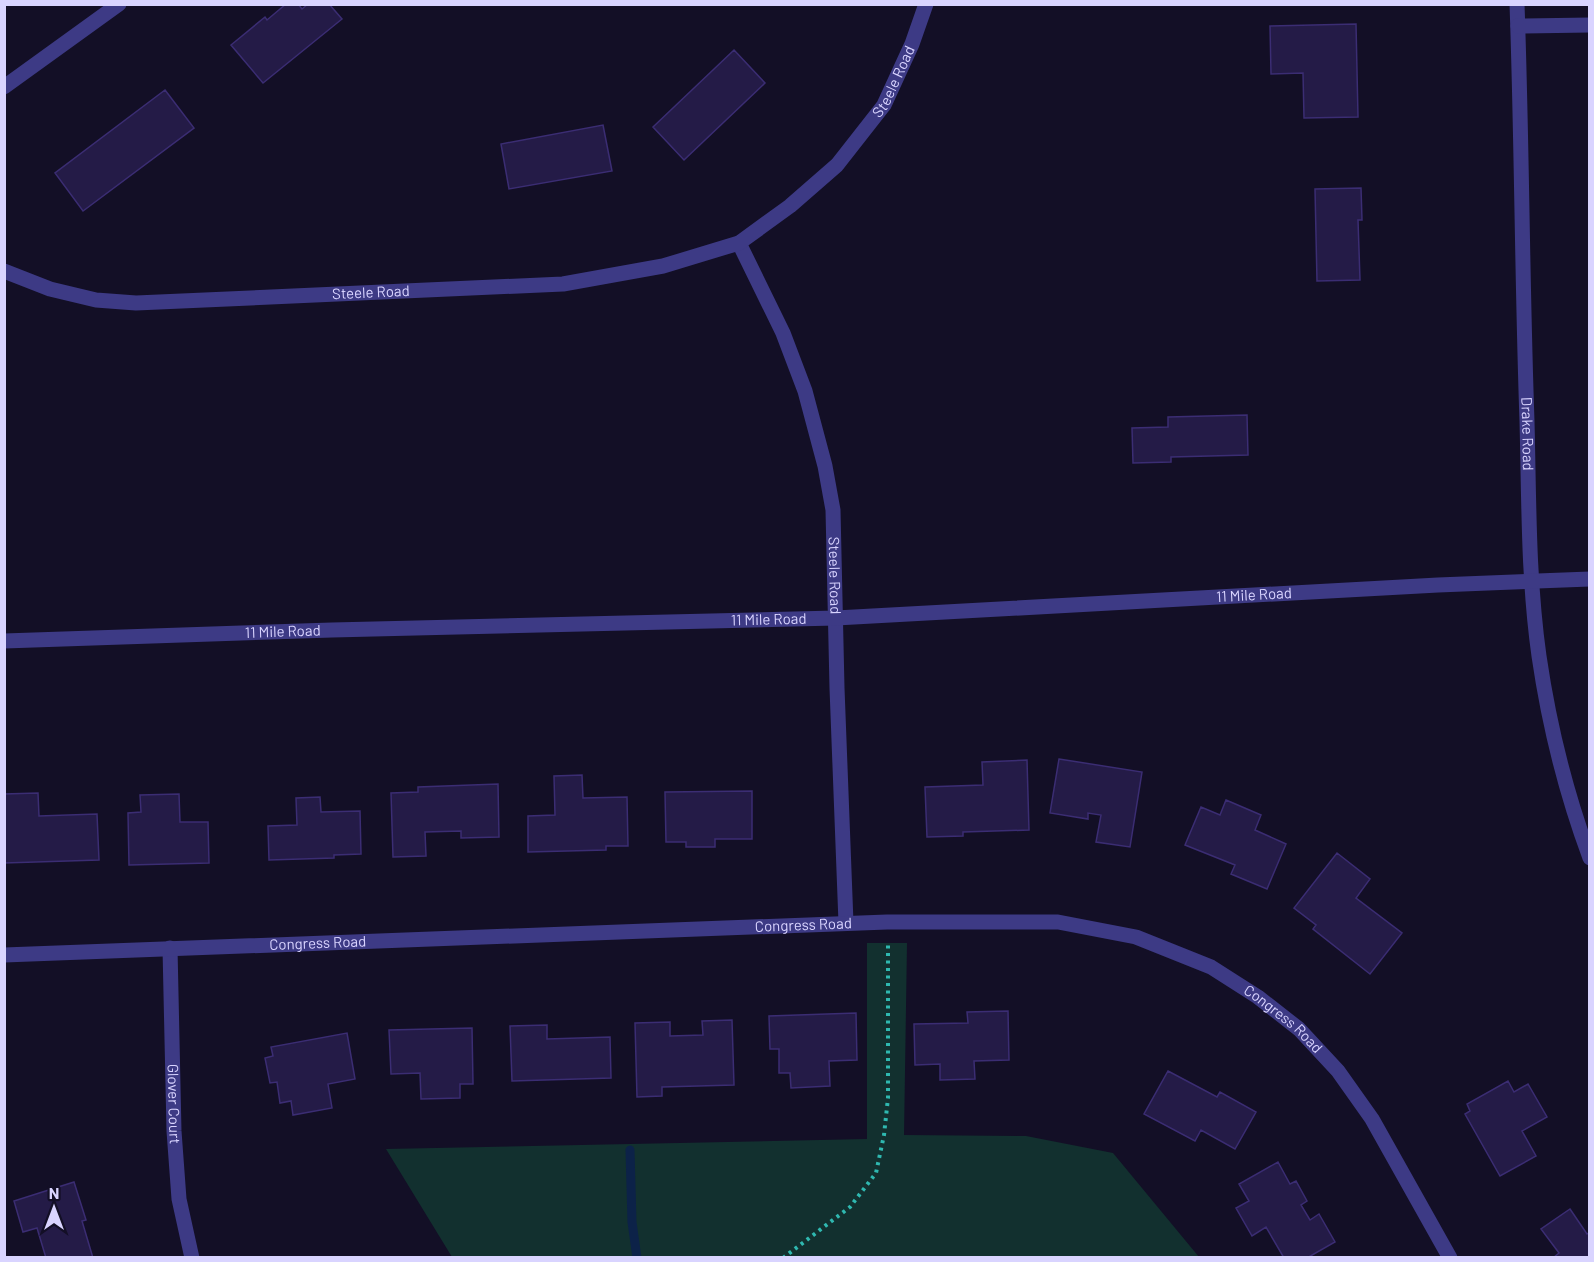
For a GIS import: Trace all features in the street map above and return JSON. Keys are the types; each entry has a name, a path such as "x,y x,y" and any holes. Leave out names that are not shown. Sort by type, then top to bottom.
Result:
{"street":[{"path":"4,87 119,4"},
{"name":"Steele Road","path":"4,271 50,289 73,295 96,300 136,303 563,284 663,266 739,243 790,206 837,165 884,105 912,44 926,4"},
{"name":"Drake Road","path":"1517,4 1528,515 1532,581 1539,657 1557,748 1579,830 1590,858"},
{"path":"1518,26 1590,25"},
{"name":"Steele Road","path":"739,243 783,333 805,391 825,466 833,510 846,923"},
{"name":"11 Mile Road","path":"4,642 321,630 836,618 1590,579"},
{"name":"Congress Road","path":"4,955 887,922 1058,922 1136,936 1211,967 1258,997 1299,1029 1338,1071 1372,1119 1450,1257"},
{"name":"Glover Court","path":"170,948 174,1131 179,1199 192,1257"}],"path":[{"path":"783,1257 850,1206 876,1173 884,1136 888,1098 887,922"}],"green space":[{"path":"867,943 907,943 904,1135 1026,1136 1113,1153 1199,1257 452,1257 386,1149 867,1139"}],"building":[{"path":"286,4 298,4 302,9 308,4 329,4 342,19 263,83 231,45 265,17 267,20"},
{"path":"1356,24 1358,117 1304,118 1303,73 1271,74 1270,26"},
{"path":"734,50 765,83 684,160 653,127"},
{"path":"165,90 194,128 83,211 55,173"},
{"path":"603,125 612,171 509,189 501,144"},
{"path":"1361,188 1362,220 1358,220 1360,280 1317,281 1315,189"},
{"path":"1247,415 1248,455 1171,457 1171,462 1133,463 1132,428 1168,427 1168,417"},
{"path":"1059,759 1142,772 1130,847 1096,842 1101,815 1088,813 1088,819 1050,813"},
{"path":"1027,760 1029,830 963,832 963,836 927,837 925,787 983,785 982,762"},
{"path":"582,775 583,798 627,797 628,846 606,846 606,850 528,852 528,816 555,815 554,776"},
{"path":"498,784 499,837 461,838 461,831 425,832 426,856 393,857 391,793 418,792 418,787"},
{"path":"752,791 752,839 715,839 715,847 686,847 686,842 666,842 665,792"},
{"path":"38,793 39,816 97,814 99,860 4,863 4,794"},
{"path":"179,794 180,822 208,822 209,863 129,865 128,813 141,812 140,795"},
{"path":"320,797 321,812 360,811 361,854 334,855 334,858 269,860 268,826 297,825 296,798"},
{"path":"1226,800 1261,815 1255,830 1286,844 1267,889 1231,874 1235,865 1185,845 1201,807 1220,815"},
{"path":"1337,853 1370,879 1356,898 1402,933 1370,974 1313,929 1316,925 1294,908"},
{"path":"1008,1011 1009,1060 974,1061 975,1079 940,1080 940,1064 915,1065 914,1024 968,1023 967,1012"},
{"path":"856,1013 857,1060 829,1061 830,1086 791,1088 790,1073 779,1073 779,1049 770,1049 769,1016"},
{"path":"732,1020 734,1085 662,1087 662,1096 637,1097 635,1023 670,1022 670,1036 703,1035 702,1021"},
{"path":"547,1025 547,1039 610,1037 611,1078 512,1081 510,1026"},
{"path":"472,1028 473,1084 460,1084 460,1098 421,1099 420,1073 391,1074 389,1030"},
{"path":"347,1033 355,1079 328,1084 332,1108 293,1115 291,1101 280,1103 277,1082 270,1083 265,1058 273,1056 271,1047"},
{"path":"1168,1071 1217,1097 1220,1092 1256,1112 1235,1149 1201,1130 1195,1141 1144,1114"},
{"path":"1508,1081 1514,1092 1528,1084 1547,1117 1522,1131 1536,1156 1500,1176 1465,1114 1470,1111 1467,1104"},
{"path":"1278,1162 1290,1184 1296,1181 1307,1201 1301,1205 1310,1220 1319,1214 1335,1242 1307,1258 1284,1258 1266,1227 1252,1236 1236,1208 1249,1201 1239,1184"},
{"path":"74,1182 86,1220 82,1221 93,1258 46,1258 37,1228 23,1232 14,1201"},
{"path":"1570,1209 1587,1234 1590,1232 1590,1258 1553,1258 1559,1253 1541,1229"}],"waterway":[{"path":"630,1150 632,1222 637,1258"}]}
